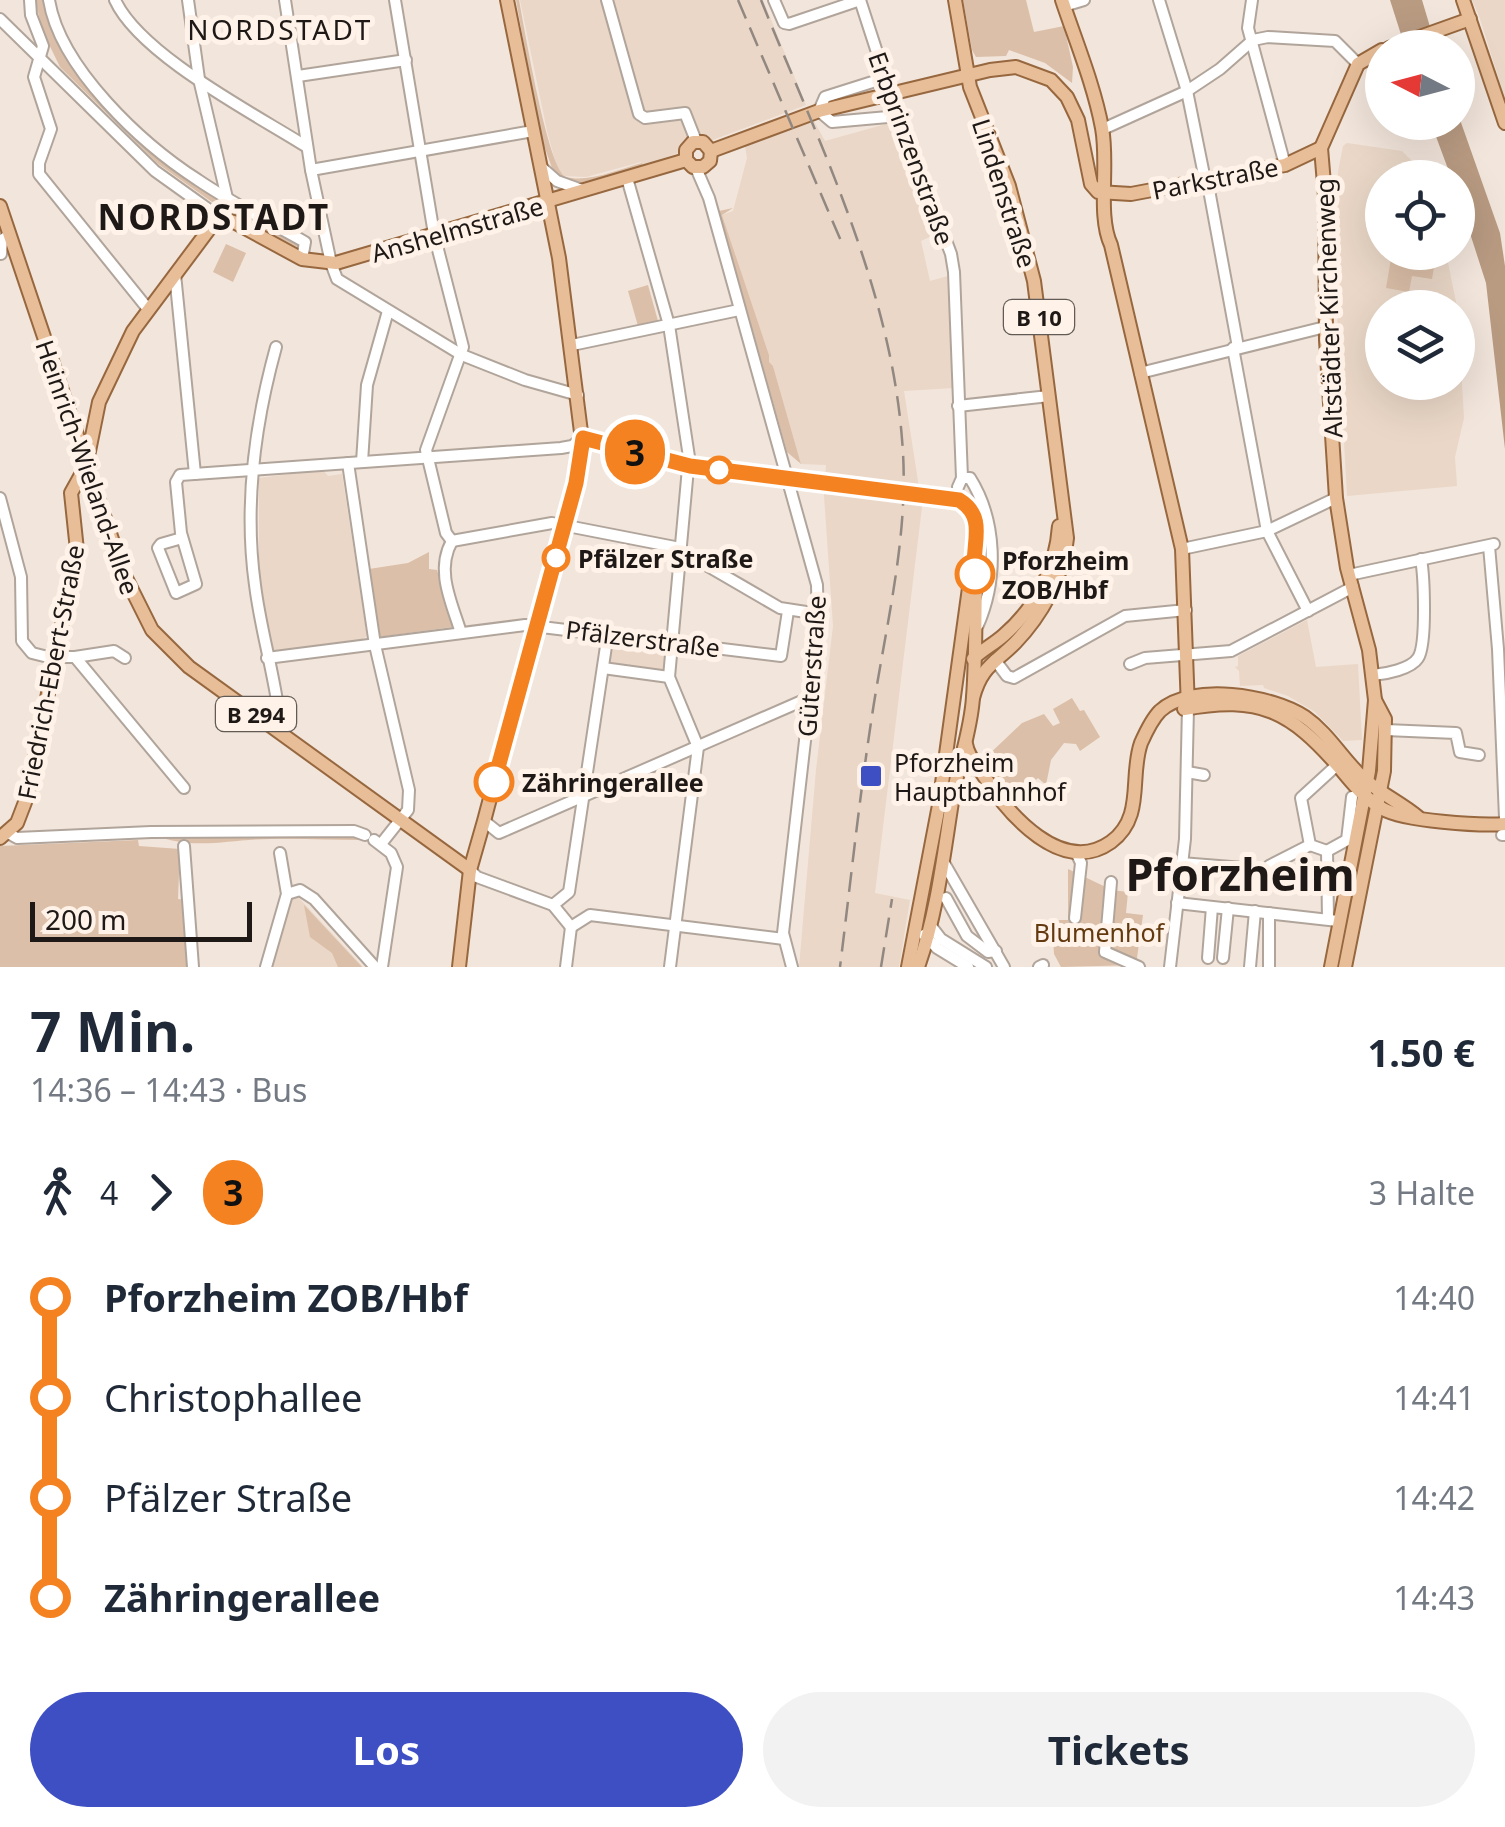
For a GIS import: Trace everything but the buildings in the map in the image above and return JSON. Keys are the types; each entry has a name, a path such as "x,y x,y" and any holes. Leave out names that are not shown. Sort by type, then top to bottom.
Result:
{"main road":[{"path":"459,967 470,870 488,823 536,625 576,483 583,438 549,202 507,0"},
{"name":"Lindenstraße","path":"954,0 967,76 1006,177 1036,295 1067,538 1057,578 1027,629 982,672 973,698"},
{"path":"1463,0 1461,22 1505,123"},
{"path":"1063,3 1102,129 1113,147 1112,245 1182,549 1188,704"},
{"path":"1439,30 1461,22"},
{"path":"1358,64 1365,60"},
{"name":"Altstädter Kirchenweg","path":"1358,64 1321,148 1326,327 1336,498 1376,700"},
{"path":"967,76 1016,68 1050,80 1072,106 1089,164 1110,193"},
{"name":"Anshelmstraße","path":"331,263 627,178 700,161 819,112 967,76"},
{"path":"696,142 706,144 700,161 688,146 696,142"},
{"name":"Parkstraße","path":"1110,193 1131,194 1285,165 1321,148"},
{"name":"Heinrich-Wieland-Allee","path":"0,206 130,591 152,630 188,667 470,870"},
{"path":"222,220 234,222 302,258 331,263"},
{"name":"Friedrich-Ebert-Straße","path":"4,836 24,808 76,550 70,498 86,466 106,383 148,309 210,228 222,220"},
{"path":"583,438 690,466 950,497 968,506 977,530 973,698"},
{"path":"576,483 592,456 616,446"},
{"name":"Lindenstraße","path":"975,656 1023,615 1047,577 1056,553 1062,507"},
{"path":"974,630 984,642 997,641"},
{"path":"908,967 957,675 974,630"},
{"name":"B 10","path":"957,675 975,656"},
{"path":"966,744 988,783 1032,832 1076,852 1102,847 1125,827 1134,803 1138,751 1159,712 1242,695 1282,705 1308,719 1361,791 1418,817"},
{"name":"B 10","path":"918,967 933,935 973,698"},
{"path":"1345,967 1378,799 1386,730 1376,700"},
{"path":"1331,967 1333,920 1354,838 1376,700"},
{"path":"948,741 960,759 988,783"},
{"path":"1338,758 1358,755 1372,741"},
{"path":"1378,799 1395,814 1504,828"},
{"path":"1371,839 1384,820 1395,814"},
{"path":"1354,838 1371,839"}],"street":[{"path":"30,0 31,16 43,46 34,76 51,129 39,163 40,176 148,309"},
{"path":"49,0 66,46 92,84 167,158 305,242 302,258"},
{"path":"115,0 141,36 199,79 308,147"},
{"path":"188,0 199,79 227,198"},
{"path":"285,0 311,170 331,263 342,284 462,355 525,380 578,394"},
{"path":"395,0 434,234 463,344 428,441 426,457 452,542"},
{"path":"607,0 638,114 646,118 685,114 696,142"},
{"path":"774,0 784,23 789,24 860,0"},
{"name":"Erbprinzenstraße","path":"860,0 951,254 960,482 970,478 992,528 985,605 974,630"},
{"path":"1063,3 1084,0"},
{"path":"1160,0 1187,91 1206,179 1267,531 1308,611"},
{"path":"1252,0 1248,28 1285,165"},
{"path":"0,19 154,171 222,220"},
{"path":"1102,129 1187,91 1253,40 1268,37 1335,42 1358,64"},
{"path":"298,76 406,60"},
{"name":"Anshelmstraße","path":"886,80 825,97 819,112 832,122 897,110"},
{"path":"311,170 532,131"},
{"name":"Güterstraße","path":"700,161 739,310 795,480 816,574 819,614 784,939 792,967"},
{"name":"Anshelmstraße","path":"541,166 557,180 583,191"},
{"path":"627,178 668,326 690,466 669,677 698,746 670,967"},
{"path":"1,254 2,240 10,234"},
{"path":"175,274 195,474"},
{"path":"572,345 739,310"},
{"path":"362,462 367,385 388,312"},
{"path":"1140,374 1326,327"},
{"path":"270,724 278,707 253,570 253,470 261,409 276,347"},
{"path":"958,406 1049,396"},
{"path":"182,538 158,548 176,593 196,584 182,538 176,479 180,474 561,448 583,438"},
{"path":"348,463 375,645 408,784 409,806 401,819 373,840"},
{"path":"0,498 21,577 22,642 32,653 56,658 114,651 125,658"},
{"path":"1182,549 1267,531 1336,498"},
{"path":"452,542 545,524 682,548 788,611 819,614"},
{"path":"452,542 445,556 444,571 461,633"},
{"path":"1130,664 1145,658 1232,651 1308,611 1351,581 1421,559 1491,545 1498,657 1491,755 1504,828"},
{"path":"1373,675 1416,662 1420,655 1421,559"},
{"path":"995,660 1007,676 1014,678 1125,616 1186,610"},
{"name":"Güterstraße","path":"780,656 788,611"},
{"name":"Pfälzerstraße","path":"267,658 536,625 780,656"},
{"path":"552,905 568,892 608,633"},
{"path":"75,658 184,788"},
{"name":"Pfälzerstraße","path":"604,668 669,677"},
{"path":"488,823 499,833 811,697"},
{"path":"1170,967 1182,863 1188,704"},
{"path":"1386,730 1456,732 1460,752 1491,755"},
{"path":"1307,843 1301,798 1338,758"},
{"path":"1187,772 1204,775"},
{"path":"1327,852 1346,840 1361,791"},
{"path":"4,836 281,830 373,840 392,853 396,868 379,967"},
{"path":"1307,843 1327,852"},
{"path":"1182,863 1264,866 1307,843"},
{"path":"184,846 193,967"},
{"path":"1075,918 1081,863 1076,852"},
{"path":"1177,908 1212,906 1333,920 1327,852"},
{"path":"266,967 287,894 280,854"},
{"path":"944,863 1004,967"},
{"path":"470,870 478,877 552,905 571,927 566,967"},
{"path":"286,874 379,967"},
{"path":"1111,882 1105,952 1139,967"},
{"path":"287,894 300,890"},
{"path":"946,898 967,936 988,952 996,951"},
{"path":"921,900 921,930 986,967"},
{"path":"1208,958 1212,906"},
{"path":"1224,958 1228,908"},
{"path":"1250,967 1255,911"},
{"path":"1268,913 1269,967"},
{"path":"571,927 590,915 784,939"},
{"path":"933,935 968,967"},
{"path":"1252,941 1267,942"}],"shaded area":[{"path":"520,0 763,0 806,105 643,166 641,162 586,177 564,176 558,171 547,131"},
{"path":"1390,0 1422,0 1431,30 1400,30"},
{"path":"1472,0 1505,0 1505,98 1479,16"},
{"path":"814,121 825,141 886,124 902,138 936,234 921,241 930,281 948,276 953,388 904,391 922,507 875,893 910,900 899,967 799,967 833,626 824,496 826,465 801,464 722,215 733,211 747,158 745,146"},
{"path":"1437,140 1467,140 1474,160 1445,160"},
{"path":"1347,143 1402,151 1411,160 1365,160 1365,270 1449,270 1454,290 1365,290 1365,400 1463,400 1464,418 1455,457 1457,486 1347,496 1334,258 1343,146"},
{"path":"1475,162 1500,233 1505,266 1505,449 1486,283 1475,249"},
{"path":"323,470 328,476 342,474 367,636 361,640 271,651 259,570 259,478"},
{"path":"1307,620 1316,667 1358,664 1362,740 1343,741 1315,712 1288,696 1263,685 1240,686 1235,667 1238,656"},
{"path":"611,636 668,643 664,674 607,667"},
{"path":"298,897 363,967 270,967 292,899"}],"green space":[{"path":"35,0 47,0 54,30 142,139 301,242 299,248 212,202 157,163 60,67 43,32"},
{"path":"516,0 559,169 566,177 584,178 642,163 643,166 579,183 563,178 552,168 540,134"},
{"path":"963,0 1026,0 1034,32 1064,26 1073,67 1072,83 1045,63 1009,50 1006,56 976,57"},
{"path":"733,208 722,215 801,464 787,452 719,211"},
{"path":"226,244 246,253 233,282 213,272"},
{"path":"1389,270 1434,270 1432,279 1412,276 1409,290 1386,288"},
{"path":"648,285 658,321 638,326 628,291"},
{"path":"429,552 429,569 437,570 452,627 379,637 369,569 408,563"},
{"path":"1072,698 1100,737 1080,751 1076,744 1064,743 1051,760 1046,785 1038,778 1015,800 983,760 1022,723 1044,714 1053,726 1060,723 1053,709"},
{"path":"357,834 358,840 198,843 154,835"},
{"path":"138,840 139,846 180,849 178,899 186,900 188,967 0,967 0,846"},
{"name":"Blumenhof","path":"1068,869 1112,890 1128,892 1126,913 1143,915 1136,965 1061,967 1054,954 1052,920 1068,920"},
{"path":"304,905 362,967 338,967 332,953 310,937"}],"railway":[{"path":"738,0 844,248"},
{"path":"761,0 867,270 895,382 902,439 900,539 869,736 840,967"},
{"path":"881,967 892,899"}],"bus line":[{"name":"3","path":"494,782 576,483 583,438 690,466 959,500 976,520 975,574"}],"place":[{"name":"Pfälzer Straße","path":"556,558"},
{"name":"Pforzheim ZOB/Hbf","path":"975,574"},
{"name":"Pforzheim Hauptbahnhof","path":"871,776"},
{"name":"Zähringerallee","path":"494,782"}],"district":[{"name":"NORDSTADT","path":"280,29"},
{"name":"NORDSTADT","path":"214,216"},
{"name":"Pforzheim","path":"1240,873"}]}
